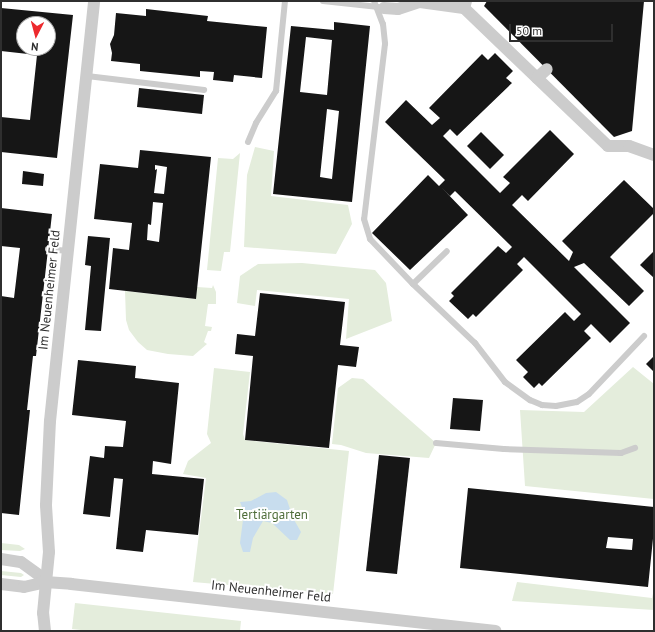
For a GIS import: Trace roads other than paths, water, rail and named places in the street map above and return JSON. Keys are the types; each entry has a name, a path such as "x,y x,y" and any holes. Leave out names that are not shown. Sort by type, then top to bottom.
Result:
{"street":[{"name":"Im Neuenheimer Feld","path":"45,631 43,624 45,582 49,552 46,505 50,420 94,1"},
{"path":"378,5 398,9 420,2 465,4 537,78 567,98 608,146 629,146 654,155"},
{"path":"537,78 547,69"},
{"path":"624,134 629,146"},
{"path":"1,559 21,562 43,578 45,582"},
{"name":"Im Neuenheimer Feld","path":"1,584 24,587 45,582 455,629 495,631"}],"lane":[{"path":"248,142 256,123 276,91 285,1"},
{"path":"323,1 378,5 383,24 385,44 364,219 370,239 413,284 475,343 505,382 530,400 542,405 556,406 577,402 594,390 644,336"},
{"path":"87,76 204,90"},
{"path":"48,249 68,251"},
{"path":"413,284 448,250"},
{"path":"436,443 504,449 621,452 635,448"}],"water":[{"path":"276,492 287,500 293,518 301,532 297,540 290,540 272,523 263,521 253,538 250,552 243,552 240,543 244,512 240,502 251,501 266,493"}],"park label":[{"name":"Tertiärgarten","path":"272,515"}]}
